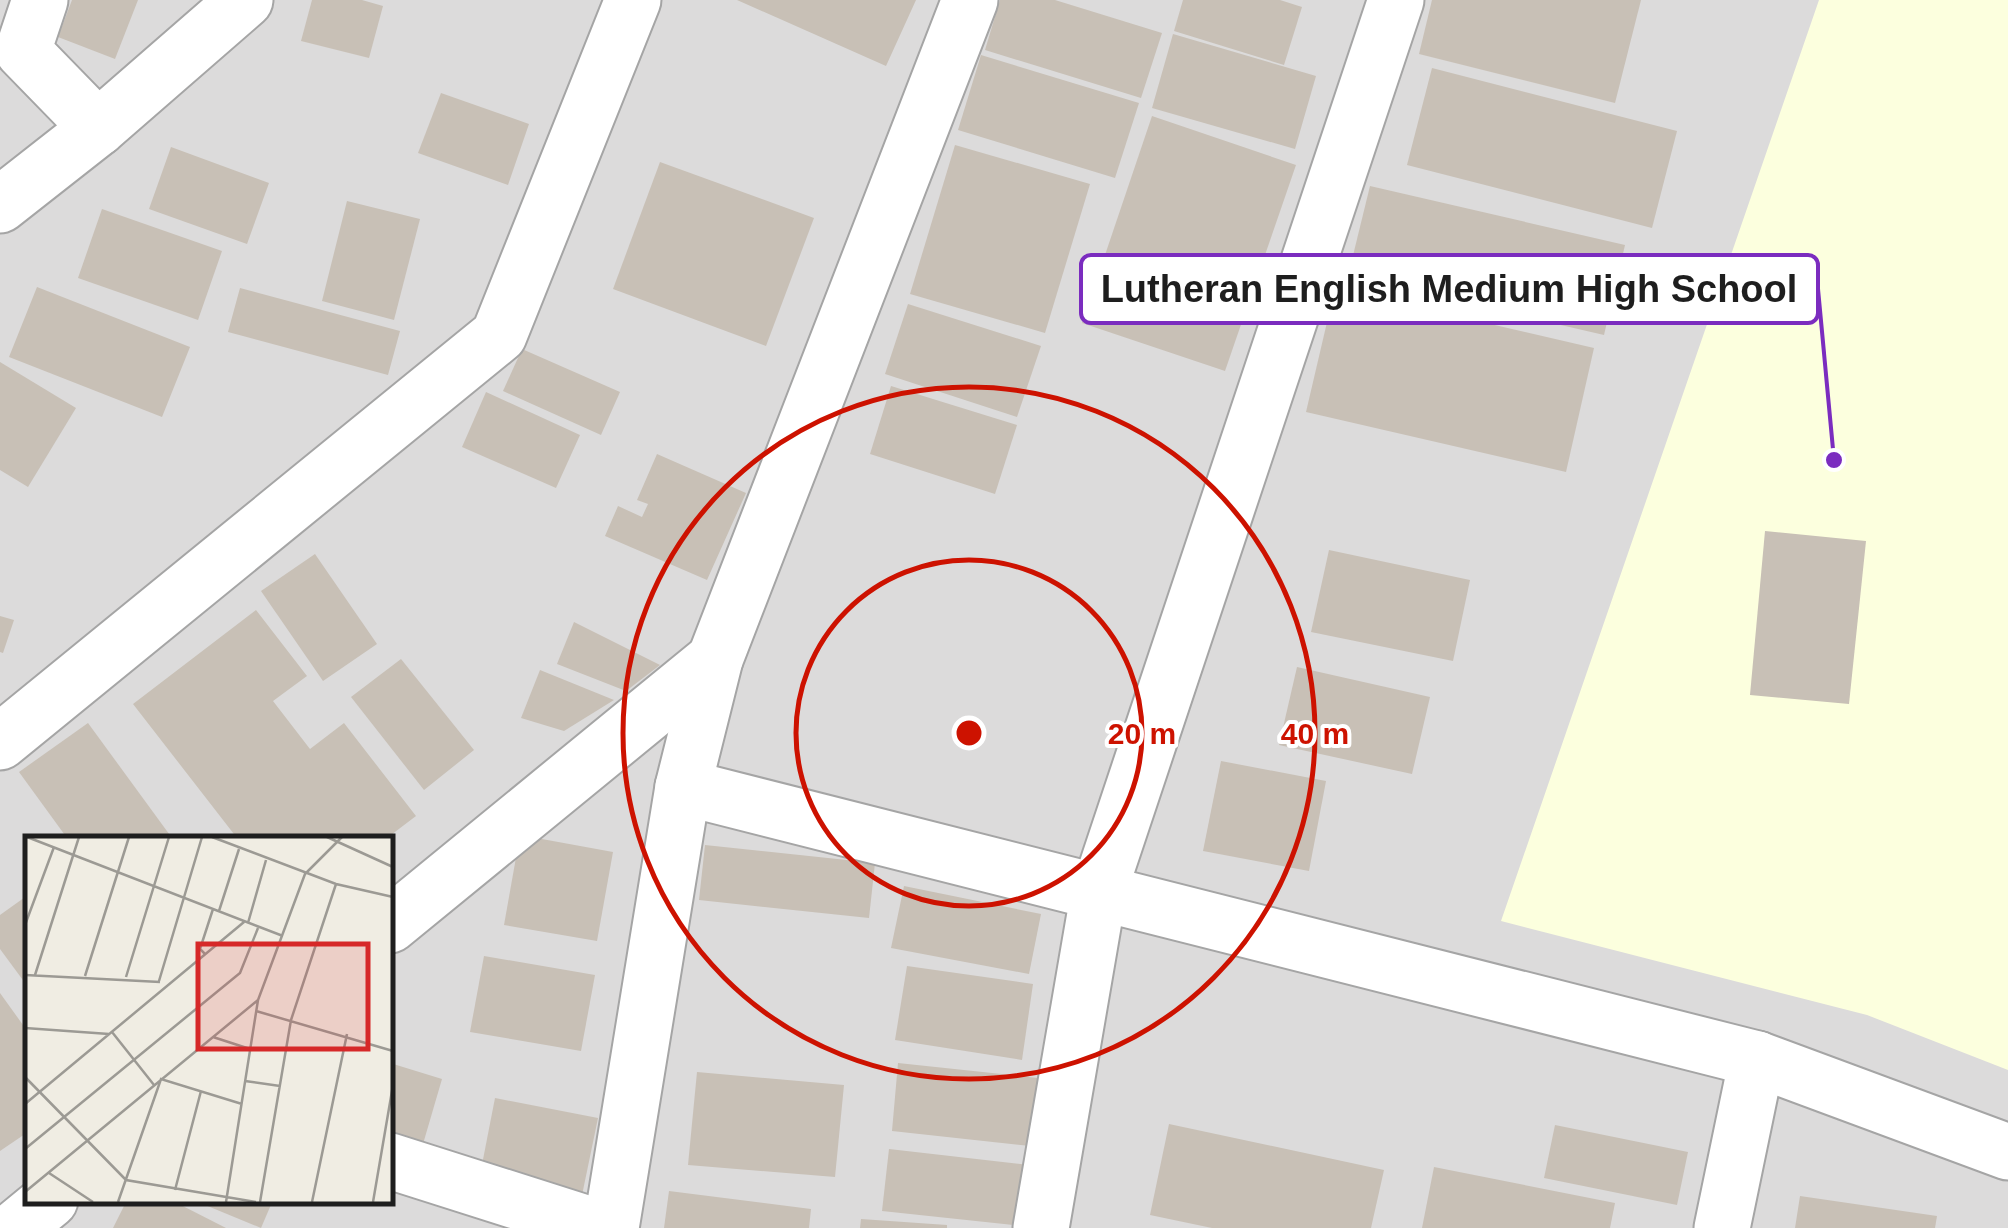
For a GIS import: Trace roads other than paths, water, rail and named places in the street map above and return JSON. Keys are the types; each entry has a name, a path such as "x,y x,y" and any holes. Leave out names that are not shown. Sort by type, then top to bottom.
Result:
{"street":[{"path":"40,0 23,51 98,128"},
{"path":"0,205 98,128 245,0"},
{"path":"0,742 499,335 633,0"},
{"path":"611,1228 683,787 715,660 970,0"},
{"path":"1041,1228 1099,891 1396,0"},
{"path":"392,922 715,660"},
{"path":"683,787 1757,1059 2008,1152"},
{"path":"1722,1228 1757,1059"},
{"path":"392,1162 602,1228"},
{"path":"16,1228 46,1203"}],"place":[{"name":"Lutheran English Medium High School","path":"1834,460"}]}
